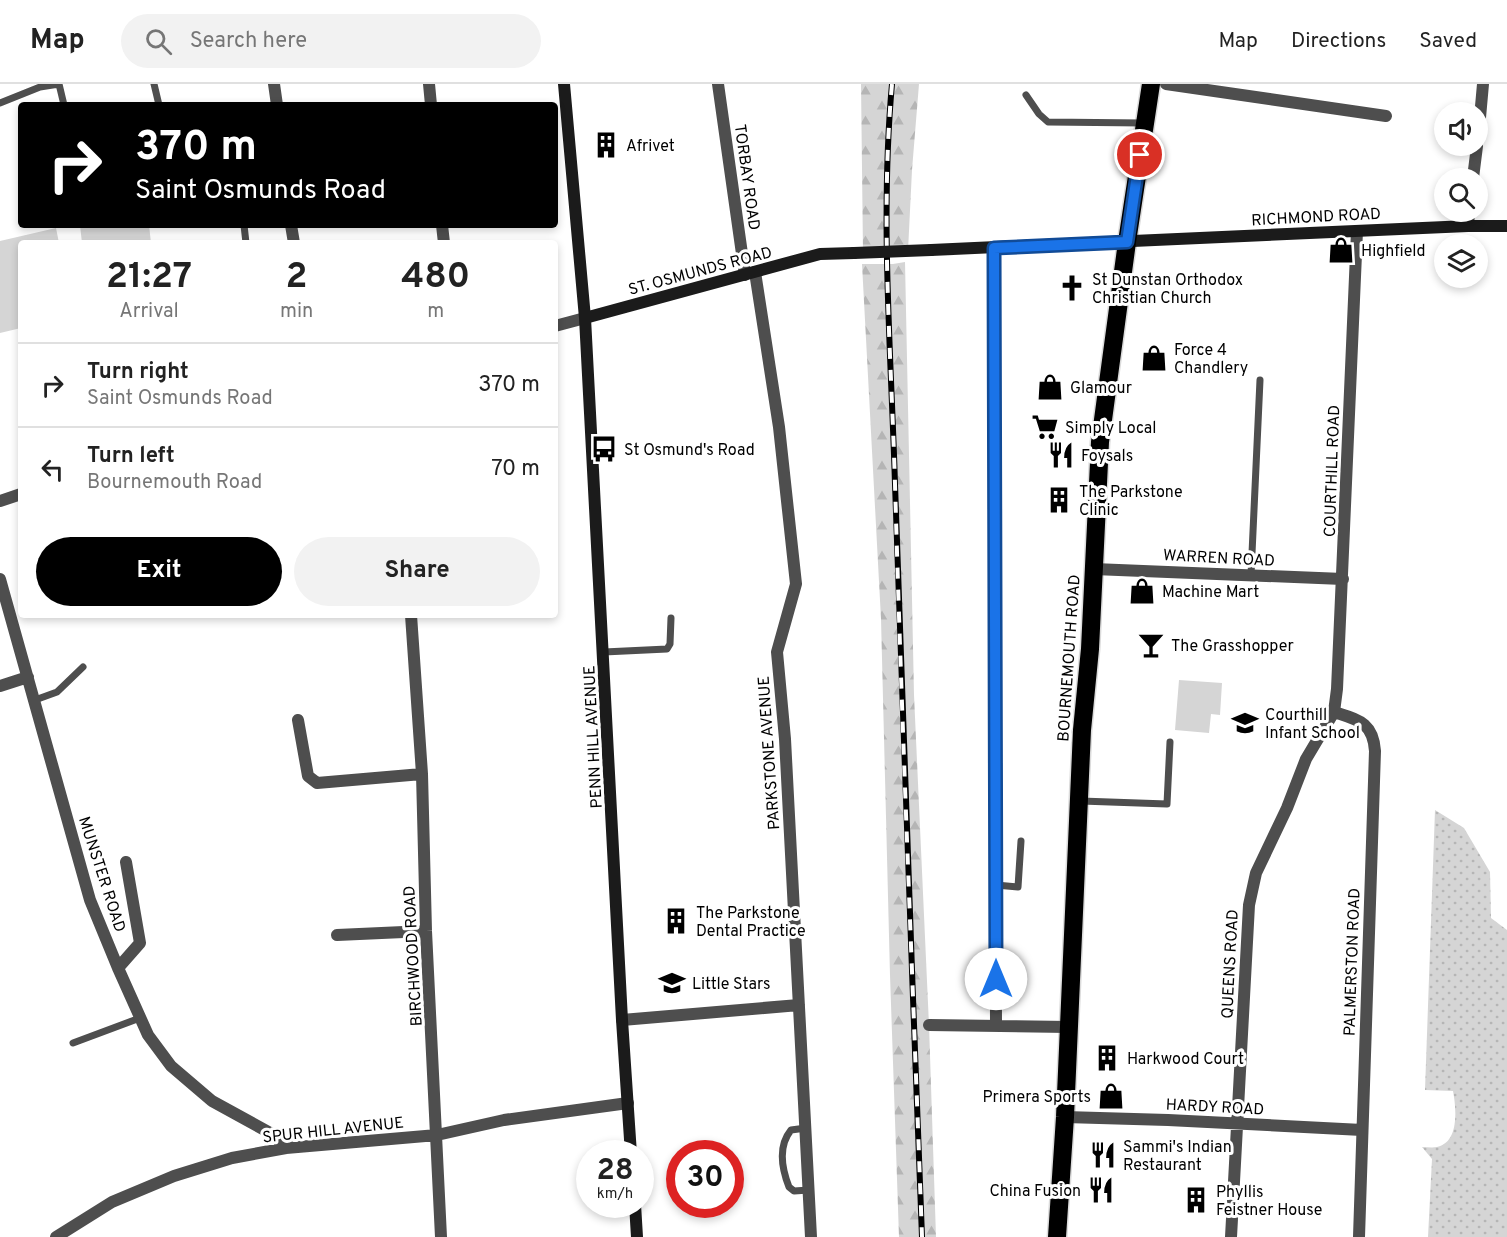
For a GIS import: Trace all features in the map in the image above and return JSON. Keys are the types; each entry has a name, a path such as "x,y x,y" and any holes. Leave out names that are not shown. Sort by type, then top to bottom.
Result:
{"highway":[{"name":"BOURNEMOUTH ROAD","path":"1057,1237 1100,442 1151,84"}],"street":[{"path":"274,84 277,102"},
{"path":"429,84 431,102"},
{"name":"PENN HILL AVENUE","path":"564,84 585,318 630,1140"},
{"name":"TORBAY ROAD","path":"718,84 750,273"},
{"path":"1166,84 1386,116"},
{"path":"1481,102 1483,84"},
{"path":"1468,222 1468,226"},
{"name":"RICHMOND ROAD","path":"994,248 1507,226"},
{"name":"COURTHILL ROAD","path":"1334,712 1338,689 1358,231"},
{"path":"994,248 996,1026"},
{"name":"ST. OSMUNDS ROAD","path":"558,325 820,255 994,248"},
{"name":"PARKSTONE AVENUE","path":"750,273 779,427 796,584 777,652 785,739 811,1237"},
{"path":"0,501 18,495"},
{"name":"WARREN ROAD","path":"1094,569 1343,579"},
{"name":"MUNSTER ROAD","path":"0,579 90,900 147,1035 171,1066 212,1101 272,1134 286,1148"},
{"name":"BIRCHWOOD ROAD","path":"411,618 422,774 426,931 441,1237"},
{"path":"0,686 28,677"},
{"name":"QUEENS ROAD","path":"1231,1237 1251,888 1306,759 1334,712"},
{"name":"PALMERSTON ROAD","path":"1334,712 1363,723 1370,730 1375,751 1359,1237"},
{"path":"298,720 308,776 317,783 422,774"},
{"path":"118,968 140,943 126,862"},
{"path":"337,935 426,931"},
{"path":"622,1020 799,1005"},
{"path":"929,1025 1068,1027"},
{"name":"SPUR HILL AVENUE","path":"56,1237 112,1202 174,1176 232,1158 286,1148 437,1135 504,1120 628,1103"},
{"name":"HARDY ROAD","path":"1065,1118 1362,1130"},
{"path":"636,1218 637,1237"}],"lane":[{"path":"0,104 40,87 59,84 63,102"},
{"path":"154,84 158,102"},
{"path":"1026,95 1039,114 1048,122 1145,123"},
{"path":"1251,575 1260,380"},
{"path":"604,652 667,650 670,644 671,618"},
{"path":"35,700 57,692 83,667"},
{"path":"1079,801 1167,804 1170,742"},
{"path":"996,885 1018,887 1021,842"},
{"path":"73,1043 140,1018"},
{"path":"806,1128 791,1130 784,1138 783,1164 789,1187 794,1191 809,1190"}],"green space":[{"path":"861,84 919,84 908,251 863,253"},
{"path":"56,228 58,240 18,240 18,329 0,333 0,241"},
{"path":"80,228 149,228 151,240 82,240"},
{"path":"905,262 914,695 936,1237 899,1237 881,619 862,264"},
{"path":"1179,680 1222,683 1220,715 1211,714 1209,733 1175,730"},
{"path":"1435,810 1464,828 1490,872 1491,918 1507,930 1507,1237 1428,1237 1432,1159 1422,1147 1444,1144 1450,1138 1455,1123 1453,1091 1425,1090"}],"railway":[{"path":"892,84 887,184 888,284 922,1237"}],"place":[{"name":"Afrivet","path":"606,145"},
{"name":"Highfield","path":"1341,250"},
{"name":"St Dunstan Orthodox Christian Church","path":"1072,288"},
{"name":"Force 4 Chandlery","path":"1154,358"},
{"name":"Glamour","path":"1050,387"},
{"name":"Simply Local","path":"1045,427"},
{"name":"St Osmund's Road","path":"604,449"},
{"name":"Foysals","path":"1061,455"},
{"name":"The Parkstone Clinic","path":"1059,500"},
{"name":"Machine Mart","path":"1142,591"},
{"name":"The Grasshopper","path":"1151,645"},
{"name":"Courthill Infant School","path":"1245,723"},
{"name":"The Parkstone Dental Practice","path":"676,921"},
{"name":"Little Stars","path":"672,983"},
{"name":"Harkwood Court","path":"1107,1058"},
{"name":"Primera Sports","path":"1111,1096"},
{"name":"Sammi's Indian Restaurant","path":"1103,1155"},
{"name":"China Fusion","path":"1101,1190"},
{"name":"Phyllis Feistner House","path":"1196,1200"}],"route":[{"path":"996,979 994,248 1127,242 1140,155"}]}
